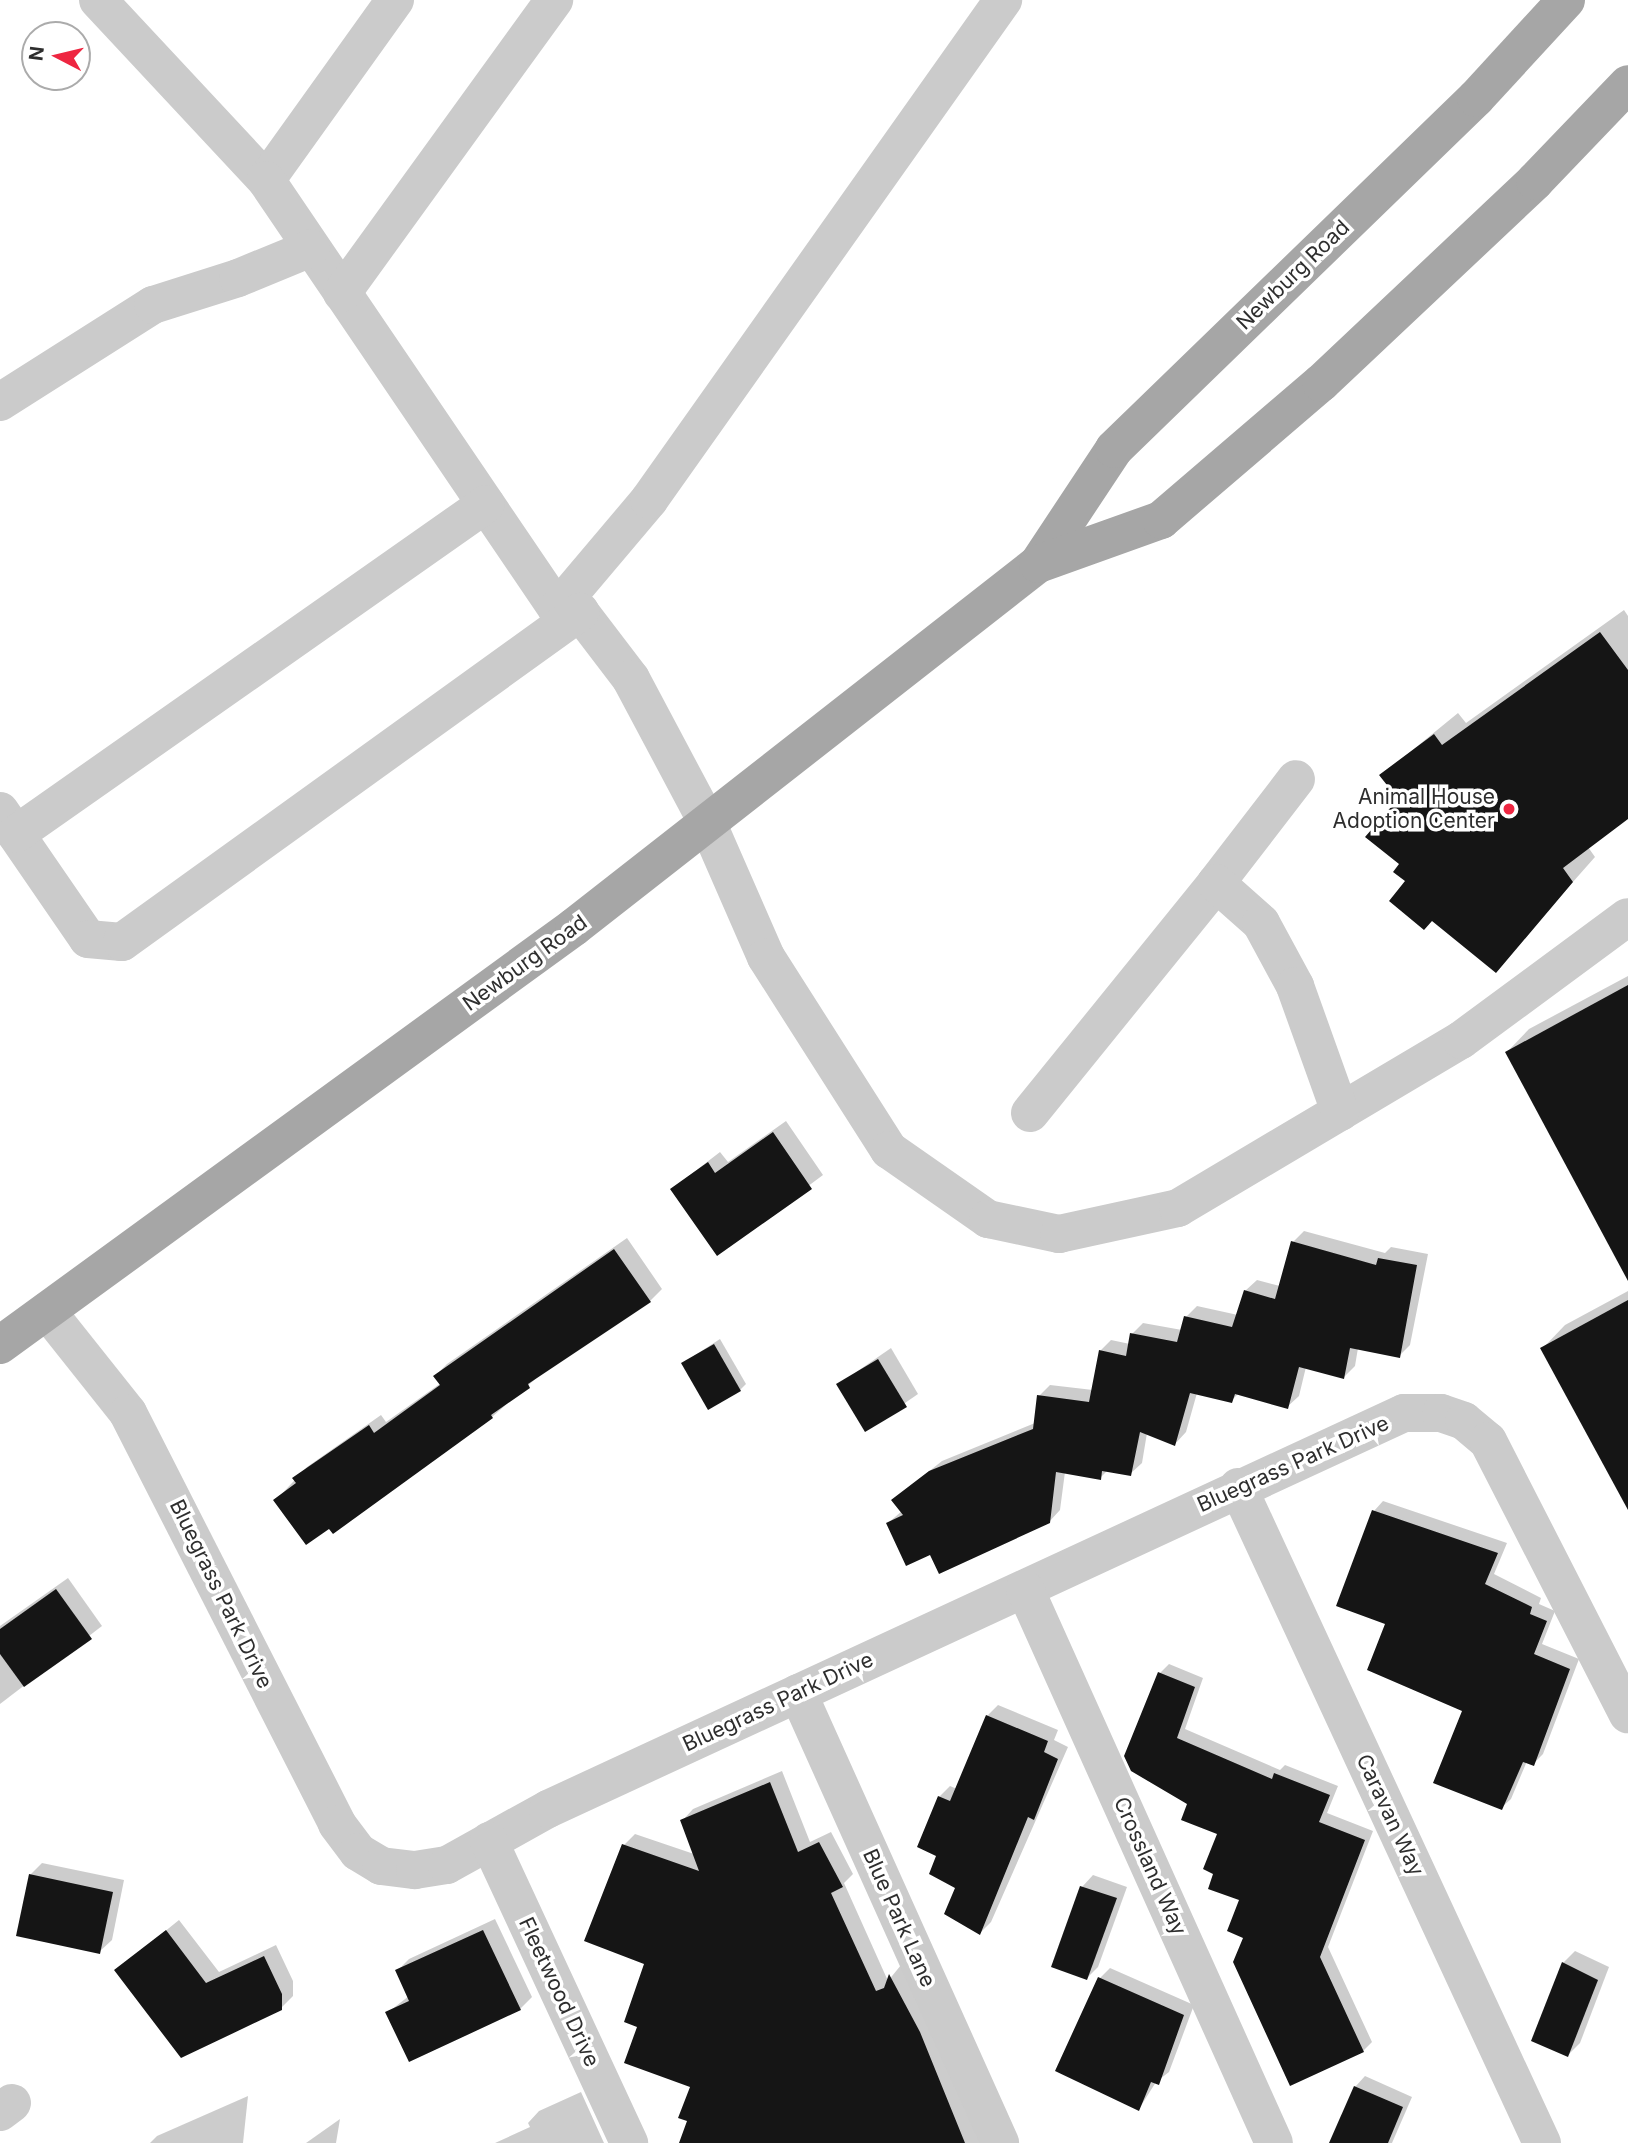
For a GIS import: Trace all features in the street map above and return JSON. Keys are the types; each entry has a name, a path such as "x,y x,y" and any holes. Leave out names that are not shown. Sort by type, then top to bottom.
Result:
{"main road":[{"name":"Newburg Road","path":"1038,564 1114,449 1476,98 1566,0"},
{"name":"Newburg Road","path":"0,1345 574,927 1038,564 1161,520 1321,383 1535,181 1628,84"}],"street":[{"path":"98,0 266,180 486,504 569,611 631,679 706,822 766,957 889,1150 988,1219 1059,1234 1178,1208 1461,1040 1628,917"},
{"path":"266,180 395,0"},
{"path":"342,293 554,0"},
{"path":"486,504 8,822 88,939 122,942 569,611 1003,0"},
{"path":"0,402 153,305 238,278 311,247"},
{"path":"1030,1113 1216,883 1296,779"},
{"path":"1216,883 1261,923 1295,986 1340,1112"},
{"name":"Bluegrass Park Drive","path":"47,1311 128,1413 337,1824 358,1852 381,1866 415,1870 447,1865 489,1841 797,1693 1404,1413 1441,1413 1464,1421 1497,1454 1628,1714"},
{"name":"Caravan Way","path":"1238,1488 1542,2143"},
{"name":"Crossland Way","path":"1026,1589 1274,2143"},
{"name":"Blue Park Lane","path":"797,1693 1000,2143"},
{"name":"Fleetwood Drive","path":"489,1841 629,2143"}],"building":[{"name":"Animal House Adoption Center","path":"1600,632 1628,670 1628,819 1563,868 1573,882 1496,973 1432,921 1424,930 1389,901 1405,881 1393,872 1399,864 1365,837 1398,799 1379,775 1434,734 1442,745"},
{"path":"1628,985 1628,1281 1505,1052"},
{"path":"773,1132 812,1189 717,1256 670,1189 708,1162 715,1173"},
{"path":"1291,1241 1376,1265 1378,1258 1417,1265 1400,1358 1350,1348 1344,1379 1299,1367 1288,1409 1235,1394 1232,1403 1190,1393 1175,1446 1140,1432 1131,1476 1102,1471 1101,1480 1056,1472 1050,1523 939,1574 930,1555 906,1566 886,1523 903,1515 891,1500 929,1471 1033,1429 1037,1395 1089,1402 1099,1350 1126,1356 1130,1333 1177,1342 1184,1316 1232,1327 1244,1290 1275,1299"},
{"path":"614,1249 651,1302 528,1384 530,1388 491,1415 493,1418 333,1534 329,1529 306,1545 273,1500 296,1483 292,1478 369,1425 374,1433 440,1385 433,1376"},
{"path":"1628,1300 1628,1510 1540,1348"},
{"path":"714,1344 741,1391 708,1410 681,1363"},
{"path":"878,1359 907,1407 865,1432 836,1384"},
{"path":"1372,1510 1498,1553 1485,1584 1532,1607 1530,1614 1547,1621 1534,1654 1570,1669 1534,1766 1523,1762 1502,1810 1433,1783 1462,1711 1367,1670 1385,1624 1336,1606"},
{"path":"56,1589 92,1639 24,1687 0,1654 0,1629"},
{"path":"1158,1672 1195,1687 1177,1738 1272,1779 1274,1773 1330,1795 1319,1822 1365,1840 1320,1957 1364,2052 1290,2086 1233,1962 1243,1938 1227,1931 1239,1900 1208,1889 1213,1874 1203,1869 1217,1834 1181,1820 1187,1804 1131,1771 1124,1756"},
{"path":"986,1715 1048,1741 1044,1752 1058,1759 1034,1820 1028,1817 980,1935 944,1914 955,1888 929,1874 936,1856 917,1847 938,1796 950,1801"},
{"path":"770,1782 798,1852 819,1842 843,1887 831,1893 876,1991 884,1988 889,1974 920,2032 965,2143 679,2143 687,2121 678,2118 690,2087 624,2063 637,2027 624,2022 644,1964 584,1941 622,1844 699,1871 680,1820"},
{"path":"29,1874 113,1892 100,1954 16,1936"},
{"path":"1080,1886 1117,1898 1087,1980 1051,1967"},
{"path":"166,1930 206,1983 264,1956 282,1994 282,2010 181,2058 114,1970"},
{"path":"483,1930 521,2010 409,2062 385,2012 409,2001 395,1970"},
{"path":"1562,1962 1598,1980 1568,2057 1531,2041"},
{"path":"1098,1977 1184,2015 1159,2085 1151,2082 1139,2111 1055,2071"},
{"path":"1354,2086 1403,2107 1388,2143 1329,2143"}],"place":[{"name":"Animal House Adoption Center","path":"1509,809"}]}
